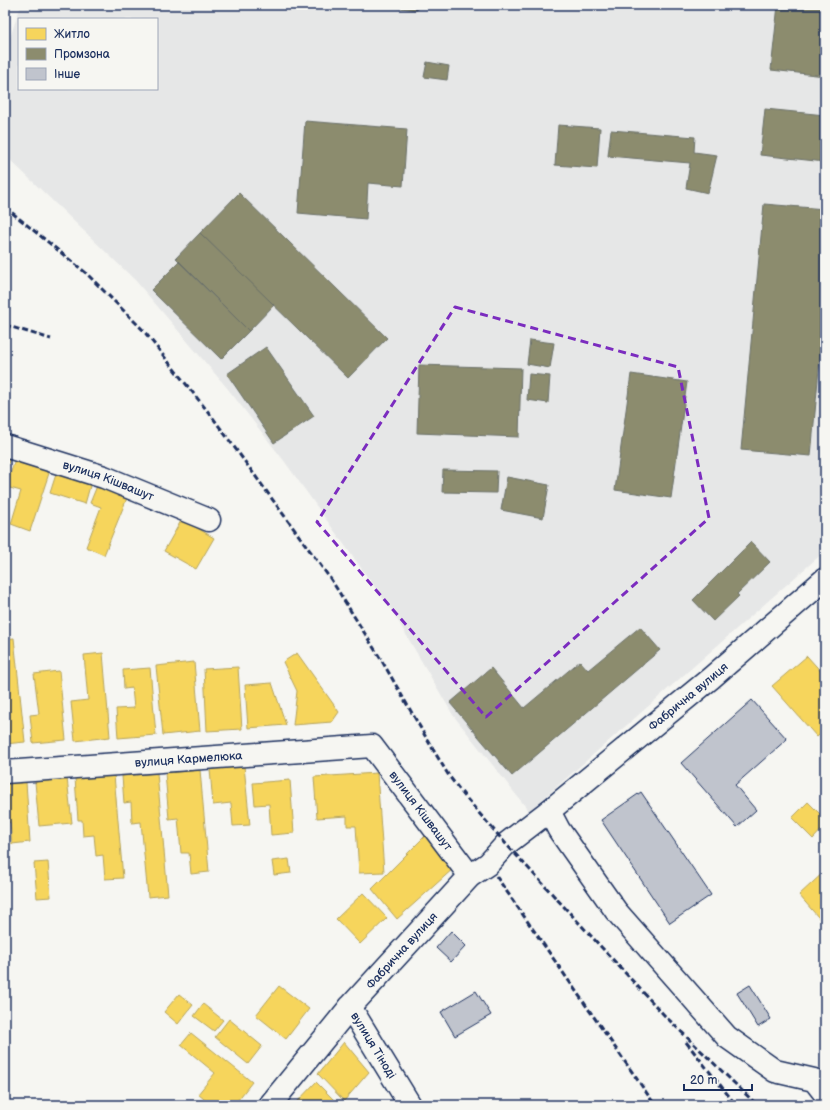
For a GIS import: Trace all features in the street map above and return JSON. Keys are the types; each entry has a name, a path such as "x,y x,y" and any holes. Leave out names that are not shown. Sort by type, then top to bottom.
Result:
{"street":[{"name":"вулиця Кішвашут","path":"5,446 104,477 209,520"},
{"name":"Фабрична вулиця","path":"270,1105 350,1007 470,876 488,864 506,844 549,811 711,678 825,579"},
{"name":"вулиця Кішвашут","path":"372,746 470,876"},
{"name":"вулиця Кармелюка","path":"5,772 372,746"},
{"path":"549,811 559,830 616,911 726,1037 774,1071 814,1080 825,1094"},
{"name":"вулиця Тіноді","path":"350,1007 410,1105"}],"highlighted area":[{"path":"455,307 678,367 709,518 486,717 317,522"}],"shaded area":[{"path":"21,5 825,5 825,551 529,811 453,715 394,614 285,462 228,389 135,280 5,155 5,52"}],"building: Житло":[{"path":"5,453 11,455 5,473"},
{"path":"16,456 51,467 30,531 11,524 21,491 6,487"},
{"path":"58,468 92,479 85,504 50,493"},
{"path":"99,481 129,493 104,555 86,547 101,507 90,503"},
{"path":"182,519 214,538 196,569 164,551"},
{"path":"14,638 25,742 5,744 5,639"},
{"path":"103,653 110,737 75,741 71,702 88,700 84,655"},
{"path":"297,653 339,712 332,722 293,725 297,691 283,662"},
{"path":"807,656 825,676 825,730 817,737 772,686"},
{"path":"194,662 200,731 163,735 156,666"},
{"path":"238,667 242,729 207,731 204,669"},
{"path":"150,668 156,735 118,738 116,709 134,708 132,688 124,689 123,670"},
{"path":"59,671 66,740 33,743 30,715 39,714 34,674"},
{"path":"272,683 286,725 248,728 245,685"},
{"path":"244,766 250,825 233,826 231,803 213,805 210,769"},
{"path":"200,770 209,872 191,874 189,853 181,853 178,818 169,819 165,773"},
{"path":"157,773 168,895 148,897 141,822 132,823 131,802 124,803 122,776"},
{"path":"377,773 384,872 359,873 356,826 347,826 347,816 317,818 314,777"},
{"path":"114,775 123,878 105,879 103,855 96,856 94,835 83,836 82,820 78,820 75,778"},
{"path":"67,778 72,823 39,826 35,782"},
{"path":"290,780 294,833 271,835 269,804 255,805 253,783"},
{"path":"26,782 30,842 12,844 10,822 5,823 5,783"},
{"path":"808,802 825,819 825,826 813,839 792,818"},
{"path":"427,834 454,868 397,919 372,889"},
{"path":"289,859 291,873 274,875 272,861"},
{"path":"48,862 51,897 37,898 34,863"},
{"path":"825,871 825,925 799,895"},
{"path":"363,893 387,918 360,944 336,919"},
{"path":"279,986 309,1009 286,1039 256,1015"},
{"path":"179,994 193,1005 178,1024 164,1012"},
{"path":"203,1004 223,1020 214,1031 194,1016"},
{"path":"229,1019 262,1046 248,1064 215,1037"},
{"path":"191,1033 252,1082 234,1105 211,1105 198,1094 215,1073 181,1045"},
{"path":"344,1042 369,1072 344,1101 318,1074"},
{"path":"316,1082 339,1105 295,1104"}],"building: Промзона":[{"path":"376,5 418,5 417,10"},
{"path":"778,5 825,5 825,76 771,70"},
{"path":"427,62 449,66 447,80 424,77"},
{"path":"765,109 825,115 825,162 760,155"},
{"path":"305,121 407,129 403,186 368,183 366,219 298,213"},
{"path":"558,125 600,128 597,168 555,165"},
{"path":"611,130 695,137 694,152 717,155 708,193 686,188 690,163 608,156"},
{"path":"239,193 387,338 348,378 200,233"},
{"path":"764,204 825,209 825,314 811,456 741,450"},
{"path":"200,233 274,305 249,331 176,258"},
{"path":"179,262 249,331 221,359 151,290"},
{"path":"530,340 554,343 550,368 527,364"},
{"path":"266,347 314,416 274,443 227,374"},
{"path":"419,365 521,368 519,437 417,433"},
{"path":"529,374 550,376 548,403 527,400"},
{"path":"631,374 687,382 671,498 615,490"},
{"path":"443,470 497,471 496,493 442,492"},
{"path":"507,477 549,485 543,518 501,510"},
{"path":"751,542 770,562 737,594 739,596 713,621 693,600"},
{"path":"640,627 660,650 512,776 450,703 491,668 524,708 580,661 588,670"}],"building: Інше":[{"path":"752,700 787,739 735,785 756,810 737,827 681,763"},
{"path":"641,792 711,895 670,923 601,820"},
{"path":"451,931 466,946 451,962 436,948"},
{"path":"750,985 771,1019 758,1027 737,993"},
{"path":"476,991 491,1015 455,1036 441,1012"}],"railway":[{"path":"5,207 86,273 143,330 213,418 332,581 382,661 449,776 466,798 506,844 665,1016 757,1105"},
{"path":"5,325 51,339"},
{"path":"496,876 655,1105"},
{"path":"686,1042 736,1105"}]}
